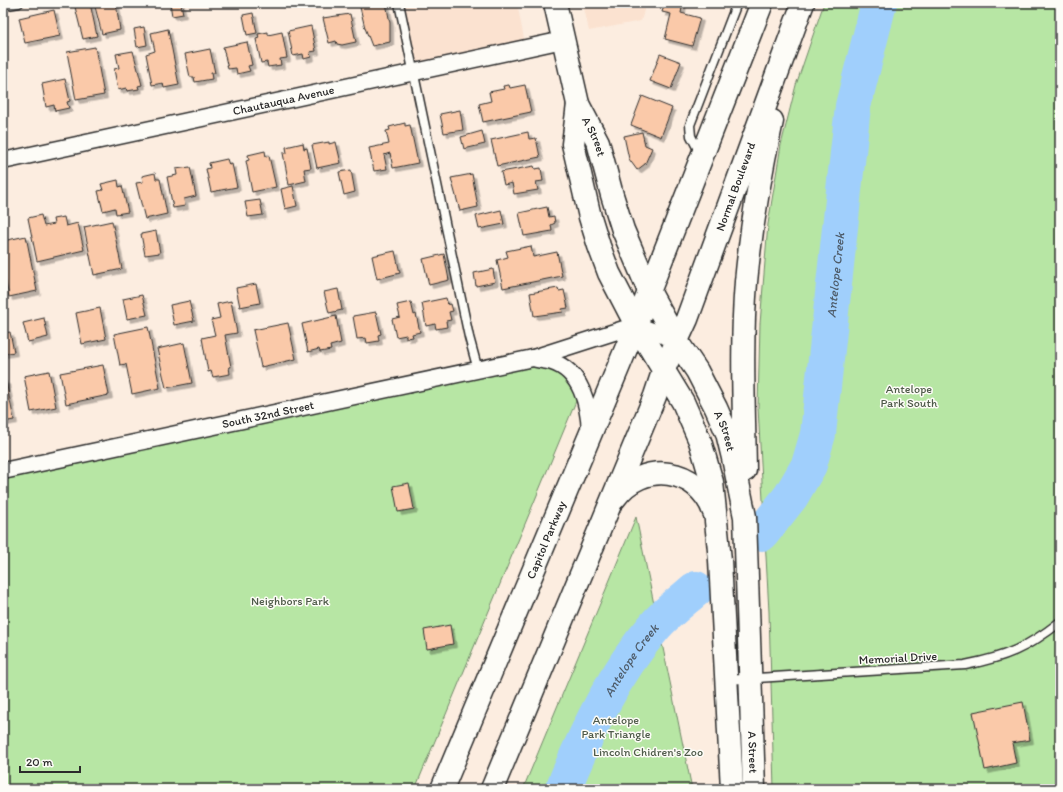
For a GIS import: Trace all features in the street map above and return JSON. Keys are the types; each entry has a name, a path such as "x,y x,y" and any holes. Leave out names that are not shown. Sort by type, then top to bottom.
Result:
{"main road":[{"name":"A Street","path":"555,3 578,104 598,142 612,196 623,230 649,291 676,340 697,371 726,433 745,517 754,789"},
{"path":"649,291 762,3"},
{"path":"745,517 744,320 750,245 756,200 766,147 800,11"},
{"name":"Normal Boulevard","path":"664,369 676,340 687,319 800,11"},
{"name":"A Street","path":"578,104 573,144 590,217 609,273 636,325 683,402 700,441 712,482 720,560 732,789"},
{"name":"Capitol Parkway","path":"442,789 649,291"},
{"path":"492,789 655,396 664,369"},
{"path":"607,509 619,492 634,480 642,476 662,473 684,477 700,489 711,503 716,517"}],"street":[{"name":"Chautauqua Avenue","path":"3,161 563,40"},
{"path":"636,325 676,340"},
{"name":"South 32nd Street","path":"3,470 533,358 636,325"},
{"name":"South 32nd Street","path":"533,358 553,362 561,366 578,384 588,405 590,432"}],"lane":[{"path":"3,6 19,3"},
{"path":"399,3 469,336 478,370"},
{"path":"702,157 691,136 690,125 737,3"},
{"name":"Memorial Drive","path":"726,680 943,667 989,660 1009,654 1032,642 1060,622"}],"shaded area":[{"path":"399,3 517,3 526,49 414,73"},
{"path":"583,3 646,3 641,21 589,31"}],"green space":[{"name":"Antelope Park South","path":"824,3 1060,3 1060,789 774,789 769,612 758,407 760,324 768,224 781,145 796,85"},
{"name":"Neighbors Park","path":"553,362 581,389 415,789 3,789 3,471"},
{"name":"Antelope Park Triangle","path":"636,517 692,789 523,789"}],"building":[{"path":"90,3 97,36 83,39 75,7"},
{"path":"94,3 116,3 120,30 102,34"},
{"path":"170,3 181,3 183,14 172,16"},
{"path":"359,3 386,3 390,23 390,42 372,46 365,28"},
{"path":"665,3 683,3 681,13 700,18 692,46 665,39 671,14 662,12"},
{"path":"54,10 60,36 25,43 19,18"},
{"path":"253,13 257,33 247,35 243,15"},
{"path":"350,14 356,42 342,45 337,44 336,41 329,43 323,18"},
{"path":"311,26 316,51 310,52 311,57 304,59 303,54 293,56 288,31"},
{"path":"144,27 147,45 137,47 134,29"},
{"path":"168,29 179,85 164,88 163,83 152,85 146,54 155,51 151,33"},
{"path":"268,32 268,35 282,32 287,58 280,59 281,65 268,67 267,62 261,63 256,39 259,38 258,34"},
{"path":"247,42 252,65 248,66 250,71 237,74 236,68 228,69 223,47"},
{"path":"95,47 104,95 76,100 67,52"},
{"path":"210,49 215,73 211,73 212,79 195,82 194,77 190,77 185,54"},
{"path":"133,51 142,85 138,86 139,89 127,91 126,88 118,90 114,69 119,68 116,54"},
{"path":"660,54 681,62 671,89 650,81"},
{"path":"65,79 70,101 67,102 69,108 55,111 54,105 46,107 42,84"},
{"path":"509,85 510,88 525,85 531,112 483,122 479,104 491,101 489,92 504,89 503,86"},
{"path":"642,96 672,108 661,137 631,125"},
{"path":"460,110 463,130 444,133 440,114"},
{"path":"405,123 405,126 410,125 418,163 393,168 390,153 384,155 387,169 374,171 369,148 389,144 386,131 390,130 389,127"},
{"path":"482,131 485,144 464,149 461,137"},
{"path":"528,132 529,139 536,138 540,157 497,166 491,140"},
{"path":"642,132 645,145 652,148 645,164 637,170 629,159 624,136"},
{"path":"329,142 329,144 336,142 341,163 317,168 312,145"},
{"path":"303,143 304,149 307,148 311,168 304,169 306,181 289,185 283,153 287,153 286,147"},
{"path":"265,151 266,157 269,156 276,187 252,192 246,161 249,160 248,155"},
{"path":"227,159 229,165 232,164 237,187 211,192 206,169 210,168 209,163"},
{"path":"534,166 535,169 541,168 543,181 536,182 538,190 514,194 512,183 504,185 501,172"},
{"path":"190,167 196,196 184,199 185,206 173,208 167,177 177,175 176,169"},
{"path":"351,170 355,192 344,195 339,172"},
{"path":"155,173 156,179 160,179 167,214 145,219 136,183 143,182 142,176"},
{"path":"472,174 478,207 460,211 451,178"},
{"path":"118,180 119,187 122,186 128,212 116,214 115,208 103,211 98,191 103,190 101,184"},
{"path":"293,186 297,206 285,209 281,189"},
{"path":"260,200 263,215 248,217 245,202"},
{"path":"547,207 549,217 554,216 555,223 551,225 552,231 524,236 519,213"},
{"path":"501,210 504,224 479,229 476,216"},
{"path":"41,215 44,226 54,224 53,219 64,217 66,226 78,223 84,250 37,261 28,218"},
{"path":"112,221 122,269 94,275 84,227"},
{"path":"156,231 160,253 145,255 141,234"},
{"path":"26,236 37,291 9,297 3,268 3,241"},
{"path":"531,246 533,257 557,252 562,276 503,288 497,260 508,257 506,251"},
{"path":"395,251 400,273 377,279 372,256"},
{"path":"444,254 449,280 429,285 423,259"},
{"path":"493,269 495,282 476,286 474,273"},
{"path":"256,284 260,303 240,307 236,288"},
{"path":"558,288 559,291 564,290 568,308 562,309 563,312 534,316 530,293"},
{"path":"338,289 342,310 329,313 324,292"},
{"path":"142,295 147,315 127,319 123,299"},
{"path":"446,298 448,305 451,304 453,311 449,312 451,320 446,321 447,327 436,329 435,324 426,326 422,303"},
{"path":"189,301 194,321 174,325 170,305"},
{"path":"231,301 237,333 225,335 231,367 229,367 230,374 213,377 211,371 208,372 202,338 215,335 211,320 220,318 217,304"},
{"path":"411,302 414,315 416,314 420,332 412,334 413,337 406,338 406,335 396,337 392,319 400,317 397,305"},
{"path":"100,308 106,339 82,344 76,313"},
{"path":"376,312 381,334 378,335 379,341 367,343 366,338 357,339 353,316"},
{"path":"336,316 341,343 330,346 331,350 320,352 319,349 308,352 302,324"},
{"path":"44,318 48,337 28,342 23,323"},
{"path":"288,323 296,359 261,367 253,330"},
{"path":"148,327 160,388 132,394 126,364 120,365 114,334"},
{"path":"10,332 14,352 3,354 3,333"},
{"path":"184,343 192,383 166,388 157,349"},
{"path":"103,365 109,395 66,404 60,373"},
{"path":"49,371 56,407 31,412 24,376"},
{"path":"3,381 6,381 14,420 3,422"},
{"path":"409,483 414,509 398,512 393,486"},
{"path":"450,625 453,644 427,649 424,630"},
{"path":"1023,702 1030,740 1012,743 1016,763 985,770 973,712"}],"waterway":[{"name":"Antelope Creek","path":"762,533 791,496 809,465 818,434 853,106 879,3"},
{"name":"Antelope Creek","path":"563,789 592,724 614,683 627,663 640,644 660,621 696,589"}],"park label":[{"name":"Lincoln Chidren's Zoo","path":"648,752"}]}
